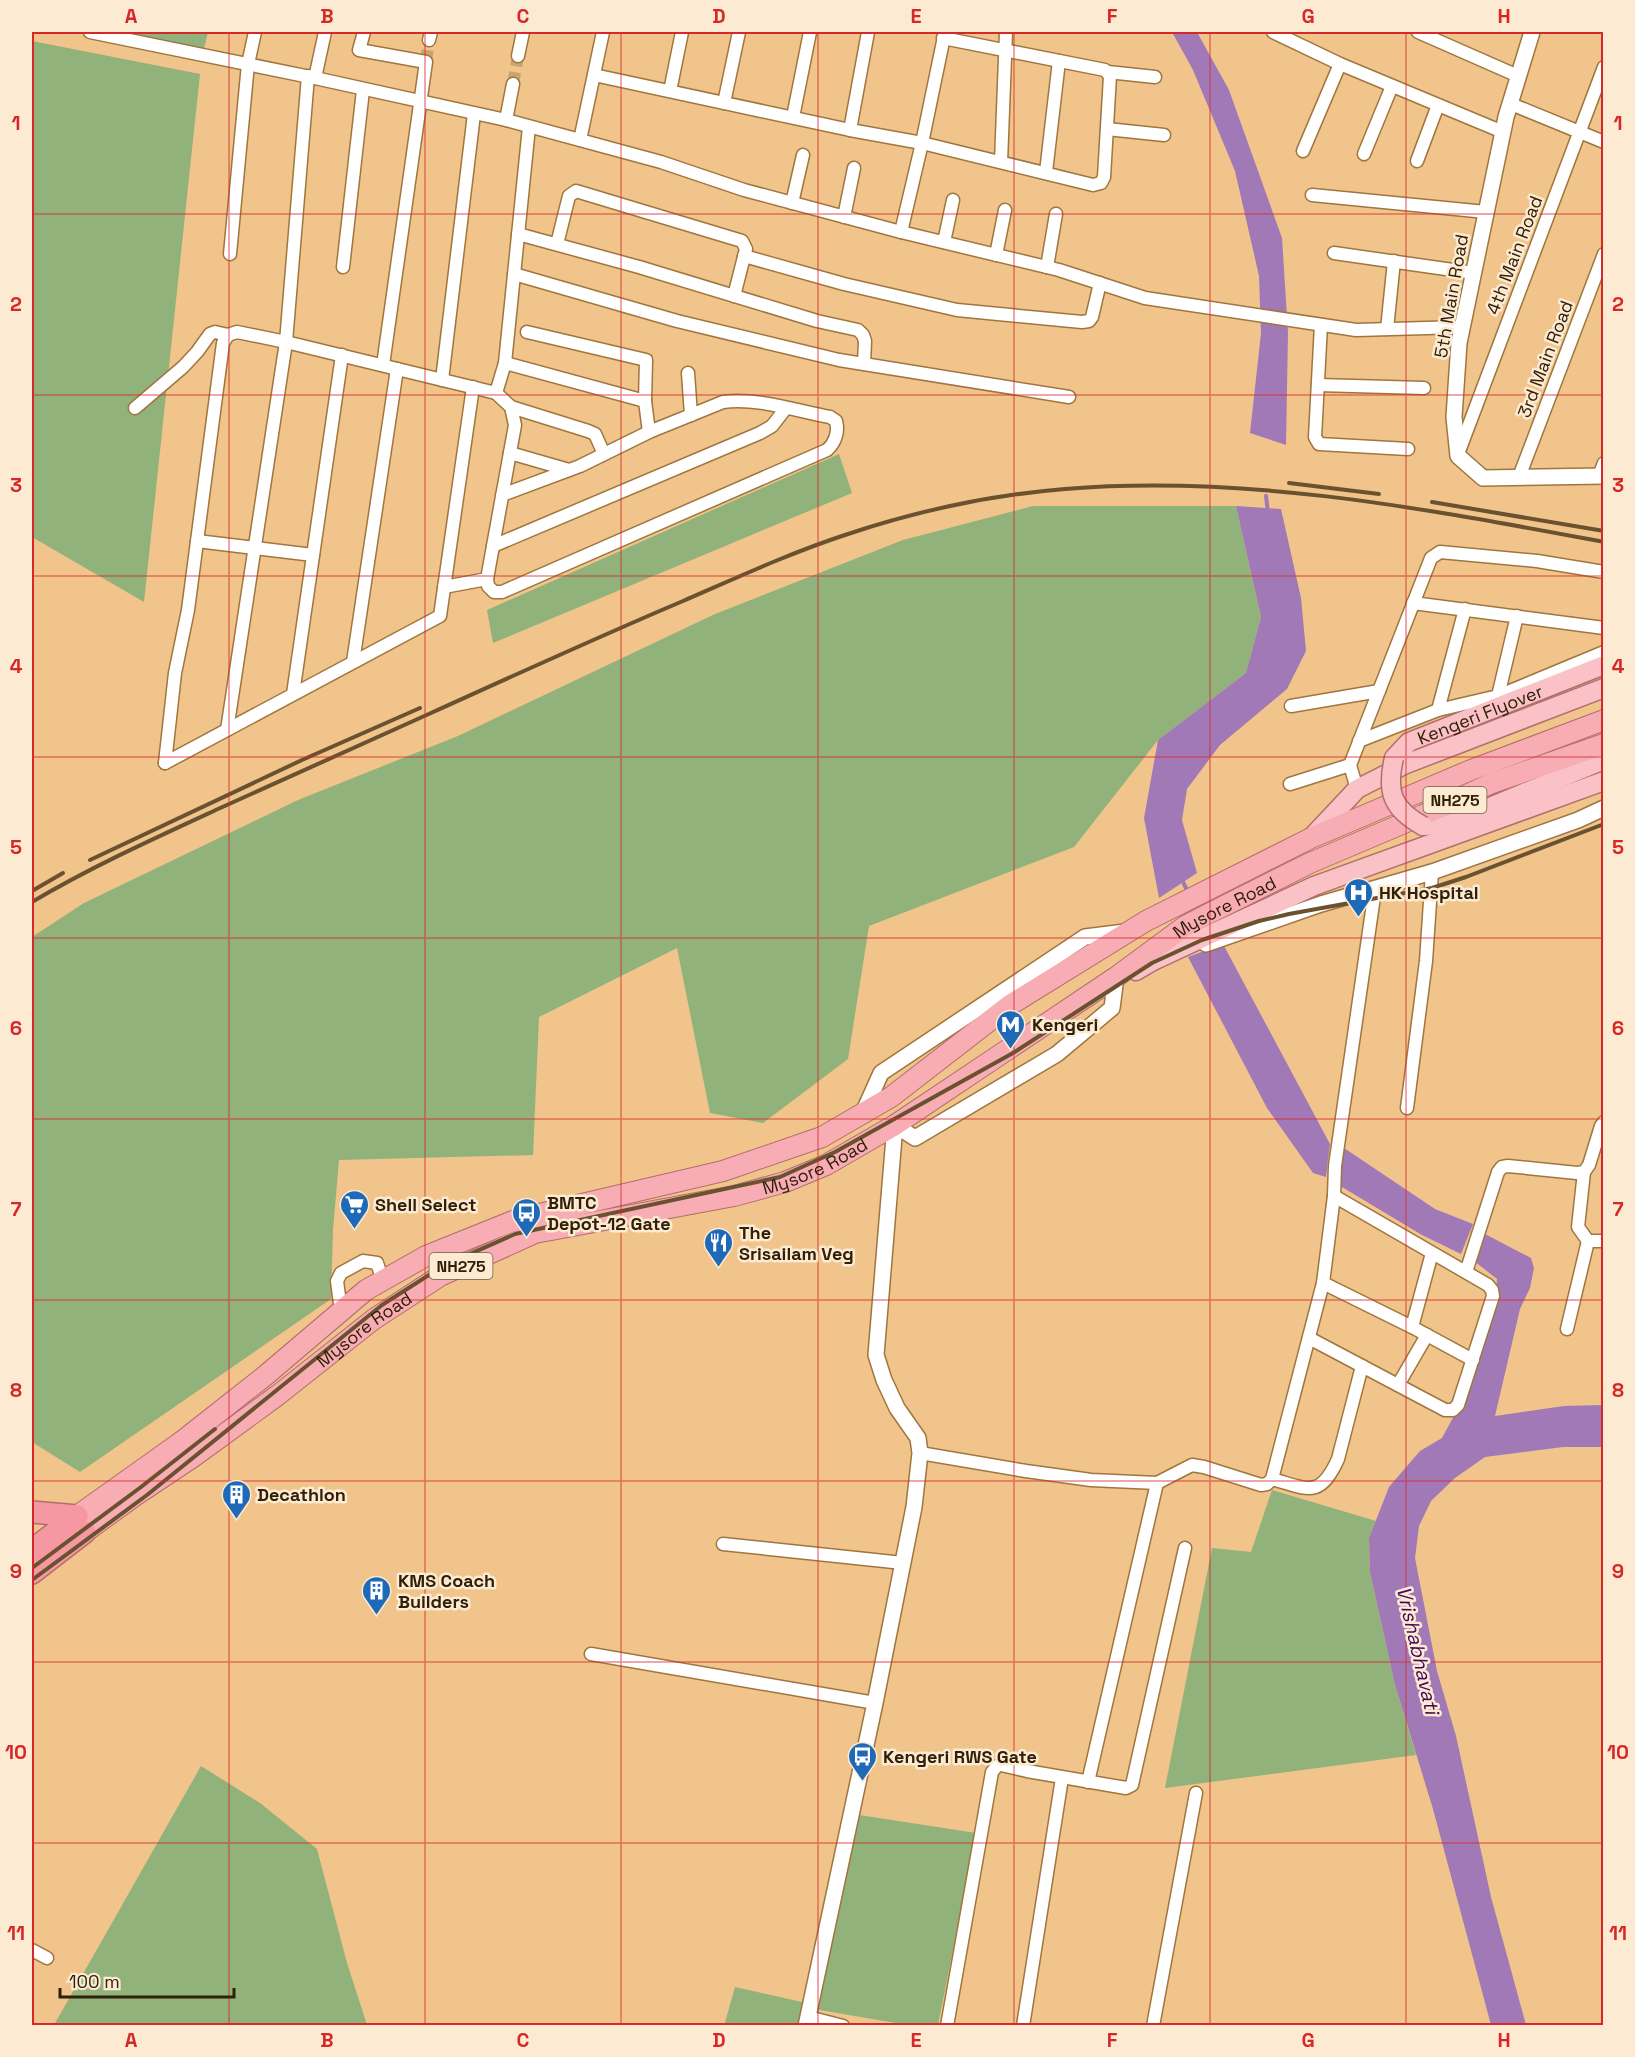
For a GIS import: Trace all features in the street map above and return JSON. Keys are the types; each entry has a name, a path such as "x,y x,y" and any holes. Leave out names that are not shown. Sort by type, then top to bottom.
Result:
{"highway":[{"name":"Mysore Road","path":"32,1573 81,1524 266,1375 341,1311 374,1286 426,1256 518,1219 723,1171 822,1137 891,1097 1010,1005 1126,932 1311,838 1471,770 1604,720"},
{"name":"Mysore Road","path":"32,1550 136,1495 193,1457 374,1319 440,1276 535,1233 734,1196 785,1182 826,1165 895,1125 1116,977 1190,938 1208,914 1310,863 1492,783 1604,744"},
{"path":"374,1286 374,1319"},
{"path":"32,1512 81,1524"}],"main road":[{"name":"Kengeri Flyover","path":"1604,665 1409,742 1394,758 1389,777 1391,793 1408,817 1423,826 1446,825 1604,760"},
{"path":"1311,838 1357,789 1406,764 1604,688"},
{"path":"1190,938 1314,886 1604,781"}],"street":[{"path":"90,32 506,120 661,162 744,190 901,232 1047,267 1156,301 1356,330 1462,327"},
{"path":"230,254 248,64 255,32"},
{"path":"227,730 286,342 311,77 325,32"},
{"path":"364,32 359,50 426,62 383,365"},
{"path":"518,56 523,32"},
{"path":"580,140 603,32"},
{"path":"670,91 681,32"},
{"path":"724,103 739,32"},
{"path":"793,117 810,32"},
{"path":"850,130 868,32"},
{"path":"1001,162 1006,32"},
{"path":"1273,32 1340,64 1503,132"},
{"path":"1418,32 1518,76"},
{"name":"5th Main Road","path":"1458,456 1454,417 1459,343 1503,132 1532,32"},
{"path":"901,232 944,35 1108,72 1155,77"},
{"path":"1046,172 1059,61"},
{"path":"1303,151 1340,64"},
{"name":"4th Main Road","path":"1458,456 1604,67"},
{"path":"594,75 850,130 922,143 1093,185 1101,183 1104,177 1110,76 1108,72"},
{"path":"506,120 513,84"},
{"path":"1364,154 1392,86"},
{"path":"343,267 363,90"},
{"path":"1511,104 1604,142"},
{"path":"1417,161 1438,105"},
{"path":"442,380 474,114"},
{"path":"496,393 505,363 529,127"},
{"path":"1107,129 1164,135"},
{"path":"792,203 803,155"},
{"path":"844,217 854,168"},
{"path":"557,244 569,196 576,191 742,241 746,249 734,296"},
{"path":"1312,195 1486,212"},
{"path":"944,242 953,200"},
{"path":"996,255 1005,210"},
{"path":"1047,267 1056,214"},
{"path":"518,234 817,321 858,330 865,341 864,364"},
{"path":"1334,253 1474,273"},
{"name":"3rd Main Road","path":"1519,477 1604,254"},
{"path":"744,256 844,284 957,310 1083,322 1089,321 1092,317 1100,283"},
{"path":"1387,329 1394,261"},
{"path":"514,274 677,321 839,360 1069,397"},
{"path":"1321,325 1315,437 1319,444 1408,449"},
{"path":"135,408 183,367 210,334 237,332 496,393 511,407 588,430 595,434 604,454"},
{"path":"527,332 646,360 645,401 649,432"},
{"path":"228,334 223,343 188,610 175,673 165,763 440,615 472,387"},
{"path":"293,694 342,355"},
{"path":"505,363 645,401"},
{"path":"353,662 397,369"},
{"path":"688,373 691,415"},
{"path":"1318,385 1424,388"},
{"path":"502,495 569,470 649,432 723,402 736,400 830,417 836,422 838,428 833,445 827,450 502,592 494,592 488,586 487,579 502,495 510,453 515,424 511,407"},
{"path":"493,546 760,433 772,426 786,408"},
{"path":"510,453 569,470"},
{"path":"1458,456 1483,478 1602,472"},
{"path":"197,541 313,555"},
{"path":"1357,789 1350,765 1431,558 1440,552 1537,561 1604,572"},
{"path":"444,587 487,579"},
{"path":"1413,603 1604,628"},
{"path":"1438,710 1465,609"},
{"path":"1498,696 1517,616"},
{"path":"1359,741 1438,710 1498,696 1604,652"},
{"path":"1291,706 1379,691"},
{"path":"1290,784 1350,765"},
{"path":"1190,938 1207,944 1321,904 1432,872 1578,820 1604,808"},
{"path":"1407,1108 1426,961 1432,872"},
{"path":"920,1453 1080,1478 1157,1483 1192,1465 1261,1485 1267,1484 1272,1479 1323,1283 1334,1196 1337,1149 1375,890"},
{"path":"843,2025 807,2021 903,1563 914,1507 920,1453 918,1438 897,1408 876,1355 895,1125 915,1138 1057,1054 1113,1008 1116,977"},
{"path":"1567,1329 1588,1241 1578,1227 1584,1172 1589,1165 1604,1122"},
{"path":"1468,1267 1498,1172 1502,1167 1584,1172"},
{"path":"1308,1338 1445,1410 1453,1410 1458,1405 1493,1296 1488,1285 1468,1267 1432,1253 1334,1196"},
{"path":"1588,1241 1604,1241"},
{"path":"1412,1327 1432,1253"},
{"path":"341,1311 337,1281 341,1273 363,1261 377,1263 374,1286"},
{"path":"1323,1283 1473,1360"},
{"path":"1398,1385 1427,1335"},
{"path":"1272,1479 1308,1489 1323,1484 1332,1473 1338,1459 1362,1366"},
{"path":"1088,1782 1157,1483"},
{"path":"723,1544 903,1563"},
{"path":"946,2025 992,1772 1001,1765 1126,1788 1132,1785 1185,1548"},
{"path":"591,1654 875,1703"},
{"path":"1023,2025 1062,1778"},
{"path":"1153,2025 1196,1793"},
{"path":"32,1950 47,1958"}],"green space":[{"path":"100,32 208,32 204,49"},
{"path":"32,41 200,74 144,602 32,537"},
{"path":"839,454 852,493 493,643 487,610"},
{"path":"1033,506 1236,506 1261,617 1246,673 1158,740 1074,847 869,926 848,1059 763,1123 710,1113 677,948 539,1017 533,1155 339,1160 333,1230 331,1299 80,1472 32,1442 32,937 84,903 298,800 458,736 715,614 903,540"},
{"path":"1272,1490 1376,1521 1369,1538 1370,1572 1395,1685 1416,1755 1165,1788 1212,1548 1251,1552"},
{"path":"201,1766 260,1803 317,1849 347,1963 367,2025 54,2025"},
{"path":"859,1815 976,1833 938,2025 907,2025 814,2009"},
{"path":"735,1987 806,2003 801,2025 724,2026"}],"water":[{"path":"1172,32 1197,32 1229,90 1282,238 1288,332 1286,445 1250,433 1261,333 1259,276 1235,171 1193,70"},
{"path":"1236,506 1281,509 1301,598 1306,651 1287,689 1220,745 1187,789 1182,820 1197,873 1159,898 1144,818 1158,740 1246,673 1261,617"},
{"path":"1223,944 1330,1144 1326,1177 1313,1173 1267,1108 1188,957"},
{"path":"1341,1146 1435,1209 1473,1224 1461,1254 1422,1235 1337,1184"},
{"name":"Vrishabhavati","path":"1485,1234 1531,1258 1534,1268 1530,1288 1520,1309 1495,1416 1564,1406 1603,1405 1603,1447 1563,1447 1485,1457 1455,1478 1431,1501 1419,1526 1415,1558 1437,1671 1456,1736 1491,1897 1526,2025 1491,2025 1433,1809 1395,1685 1370,1572 1369,1538 1389,1487 1420,1451 1442,1438 1468,1390 1495,1303 1497,1279 1474,1261"}],"waterway":[{"path":"1266,496 1268,513"},
{"path":"1181,878 1188,892"}],"tunnel":[{"path":"426,62 429,40"},
{"path":"513,84 518,56"}],"railway":[{"path":"1289,483 1379,494"},
{"path":"32,902 100,865 171,831 620,628 824,542 926,511 1009,495 1065,489 1201,486 1269,490 1403,507 1604,542"},
{"path":"1432,502 1604,531"},
{"path":"90,860 302,760 420,708"},
{"path":"32,1580 147,1495 382,1305 443,1266 515,1234 780,1177 835,1152 1013,1053 1152,963 1202,940 1259,921 1289,914 1432,888 1604,824"},
{"path":"32,891 63,873"},
{"path":"32,1568 215,1429"}],"place":[{"name":"HK Hospital","path":"1358,918"},
{"name":"Kengeri","path":"1011,1050"},
{"name":"Shell Select","path":"354,1230"},
{"name":"BMTC Depot-12 Gate","path":"526,1238"},
{"name":"The Srisailam Veg","path":"718,1268"},
{"name":"Decathlon","path":"236,1520"},
{"name":"KMS Coach Builders","path":"377,1616"},
{"name":"Kengeri RWS Gate","path":"862,1782"}]}
